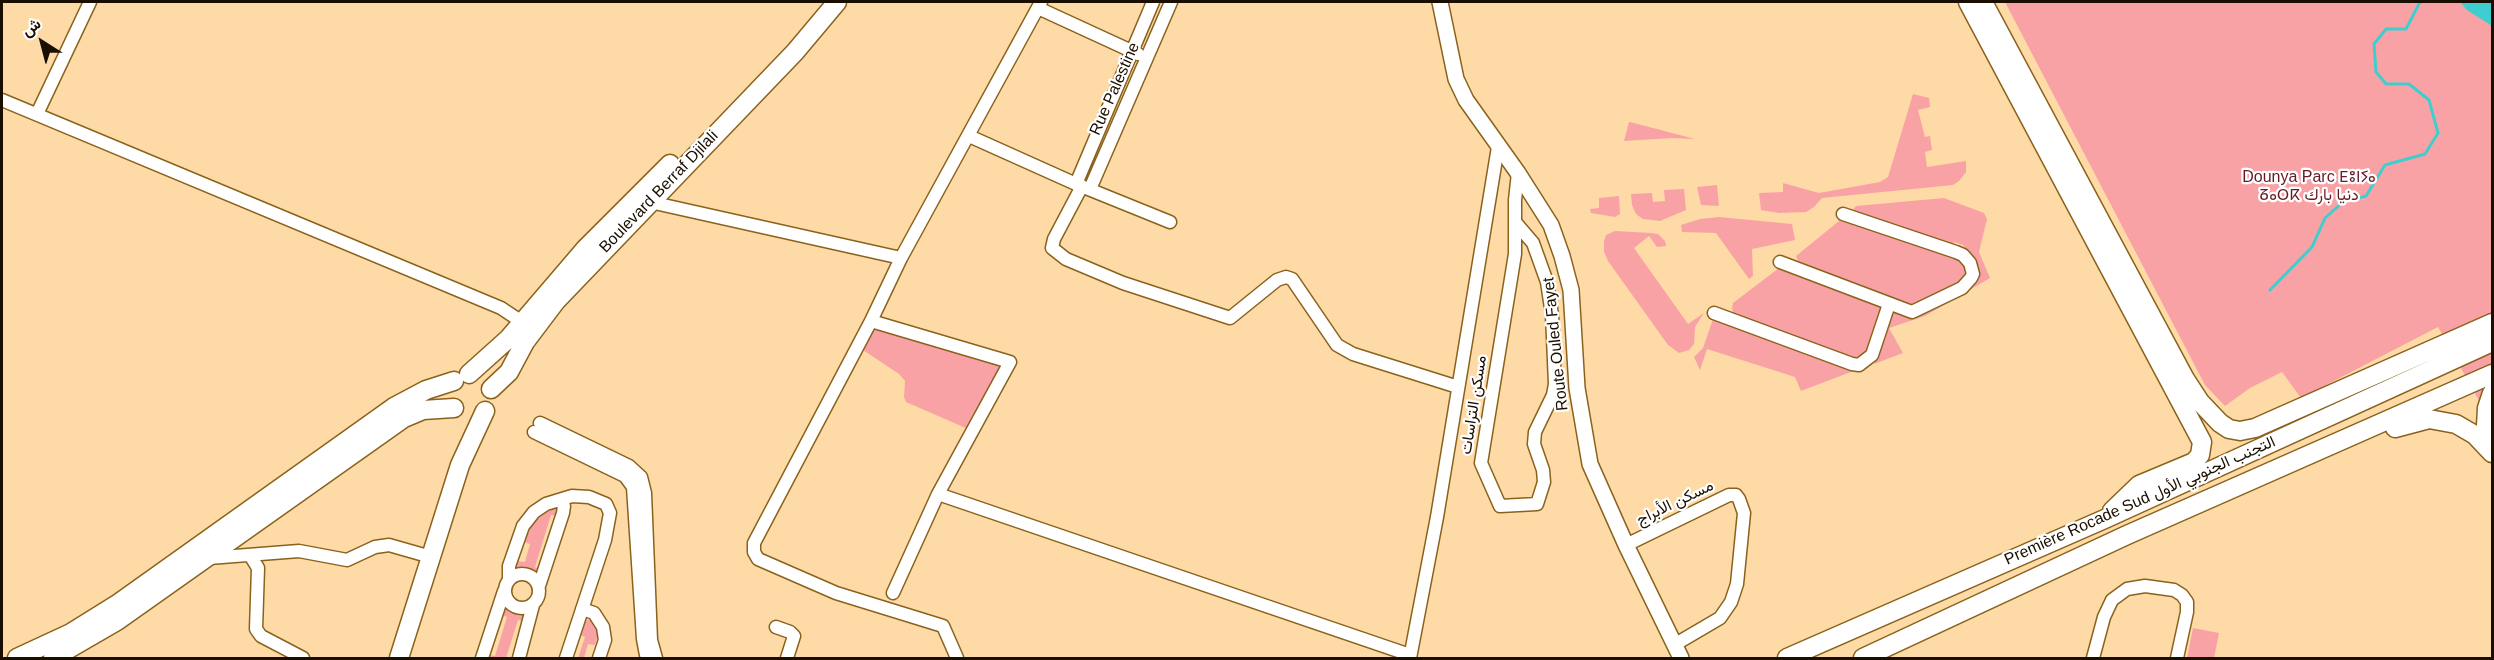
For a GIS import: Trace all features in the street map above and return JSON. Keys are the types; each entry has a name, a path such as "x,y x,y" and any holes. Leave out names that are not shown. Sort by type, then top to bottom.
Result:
{"highway":[{"name":"Boulevard Berraf Djilali","path":"462,377 499,348 585,249 779,55 824,2"},
{"name":"Boulevard Berraf Djilali","path":"491,389 509,372 525,342 556,301 795,52 837,2"},
{"path":"1968,2 2124,281 2200,402 2229,429 2240,431 2255,428 2493,323"},
{"path":"1983,2 2124,281 2200,438 2202,447 2200,455 2194,462 2130,491 2107,518"},
{"name":"Première Rocade Sud التجنب الجنوبي الأول","path":"1786,658 2107,518 2493,342"},
{"name":"Première Rocade Sud التجنب الجنوبي الأول","path":"1863,658 1999,593 2493,374"},
{"path":"16,658 71,633 116,605 394,407 426,390 462,377 481,376 491,389 491,401 460,465 399,658"},
{"path":"454,408 449,397 462,377"},
{"path":"2493,393 2487,408 2486,426 2493,452"},
{"path":"53,658 117,621 404,418 423,410 454,408 468,416 485,411"},
{"path":"2184,511 2404,425 2429,419 2456,423 2475,435 2493,452"},
{"path":"69,658 93,643 117,621"},
{"path":"1872,658 1888,646"}],"main road":[{"name":"Route Ouled Fayet","path":"1440,2 1456,79 1466,100 1518,173 1551,225 1571,290 1577,388 1590,464 1677,652"}],"street":[{"path":"37,114 90,2"},
{"name":"Rue Palestine","path":"1083,186 1132,51 1153,2"},
{"name":"Rue Palestine","path":"1083,186 1147,58 1171,2"},
{"path":"957,658 943,626 836,593 758,559 754,552 754,543 872,321 901,258 1040,5 1147,58"},
{"path":"2,99 501,308 522,322"},
{"path":"969,136 1170,222"},
{"path":"938,494 1410,657 1498,147"},
{"name":"مسكن التراسات","path":"1515,222 1533,243 1547,282 1552,315 1555,384 1553,395 1534,432 1534,444 1543,470 1544,482 1537,504 1500,506 1481,463 1515,254 1515,222 1518,173"},
{"path":"1083,186 1054,239 1052,248 1066,259 1123,283 1230,318 1278,280 1286,277 1292,279 1337,345 1353,354 1458,387"},
{"path":"650,202 901,258"},
{"path":"1780,262 1906,311 1917,311 1969,282 1973,274 1970,264 1963,255 1843,214"},
{"path":"1714,313 1859,365 1872,355 1889,304"},
{"path":"872,321 1010,362 938,494 893,593"},
{"path":"647,658 642,639 633,487 625,476 537,427 629,466 641,477 645,493 651,640 656,658"},
{"name":"مسكن الأبراج","path":"1626,545 1729,495 1736,495 1739,499 1744,513 1737,584 1731,602 1720,618 1677,652"},
{"path":"533,605 524,609 514,607 507,599 509,566 523,526 534,512 546,504 572,496 589,497 606,504 610,513 605,540 566,658"},
{"path":"519,658 533,605 539,596 539,586 563,513 563,503 559,500"},
{"path":"205,559 299,551 347,560 375,547 389,545 431,557"},
{"path":"250,555 258,568 256,629 261,636 303,658"},
{"path":"482,658 507,584 518,574 529,575 539,586"},
{"path":"2093,658 2104,617 2112,600 2127,589 2145,586 2174,590 2187,602 2177,658"},
{"path":"582,609 594,613 603,627 604,640 599,658"},
{"path":"776,627 794,636 788,658"}],"green space":[{"name":"Dounya Parc ⴹⵓⵏⵢⴰ ⵒⴰⵔⴽ دنيا بارك","path":"2005,2 2492,2 2492,424 2438,327 2301,398 2282,372 2250,388 2225,406 2205,385"},
{"path":"1913,94 1929,98 1930,107 1918,110 1925,137 1930,136 1932,150 1925,152 1927,167 1966,161 1966,172 1959,181 1953,185 1822,198 1806,212 1779,213 1761,210 1759,193 1783,192 1783,183 1819,193 1880,182 1888,177"},
{"path":"1629,122 1695,139 1624,141"},
{"path":"1717,185 1719,206 1701,205 1697,187"},
{"path":"1684,189 1686,210 1660,221 1643,219 1636,214 1632,205 1631,194 1652,193 1653,202 1665,201 1664,190"},
{"path":"1619,196 1620,214 1615,217 1591,213 1590,209 1599,208 1599,198"},
{"path":"1944,198 1984,213 1987,219 1979,252 1990,278 1925,316 1889,328 1903,353 1874,364 1892,312 1917,317 1971,286 1969,254 1963,245 1954,242 1953,245 1852,211 1856,206"},
{"path":"1719,217 1792,224 1795,240 1752,249 1753,276 1749,279 1716,233 1682,232 1681,225 1700,219"},
{"path":"1844,217 1954,255 1964,263 1966,276 1963,281 1914,307 1799,264 1796,256"},
{"path":"1615,231 1658,234 1665,241 1666,246 1657,247 1649,236 1634,248 1688,324 1704,313 1695,327 1694,344 1689,350 1679,353 1668,345 1608,261 1604,252 1604,241 1606,235"},
{"path":"1779,268 1885,305 1869,352 1856,361 1734,315 1733,303"},
{"path":"1713,319 1856,370 1801,391 1795,377 1707,349 1700,370 1694,357 1703,348"},
{"path":"874,326 1000,365 968,429 906,402 905,381 899,374 863,350"},
{"path":"556,507 556,516 551,515 535,567 541,570 538,576 524,569 515,570 517,561 525,562 530,544 524,542 532,524"},
{"path":"504,606 515,614 526,613 524,621 518,620 506,658 488,658 489,655 495,656 507,617 502,615"},
{"path":"587,620 591,620 594,624 598,635 595,645 588,644 584,658 578,658 585,637 581,635 582,625"},
{"path":"2193,628 2219,633 2214,658 2187,658"}],"water":[{"path":"2460,2 2492,2 2492,26 2467,10"}],"waterway":[{"path":"2270,290 2312,247 2325,218 2343,202 2366,196 2385,165 2425,154 2438,133 2429,100 2409,84 2386,84 2376,72 2374,44 2386,29 2406,29 2420,2"}]}
